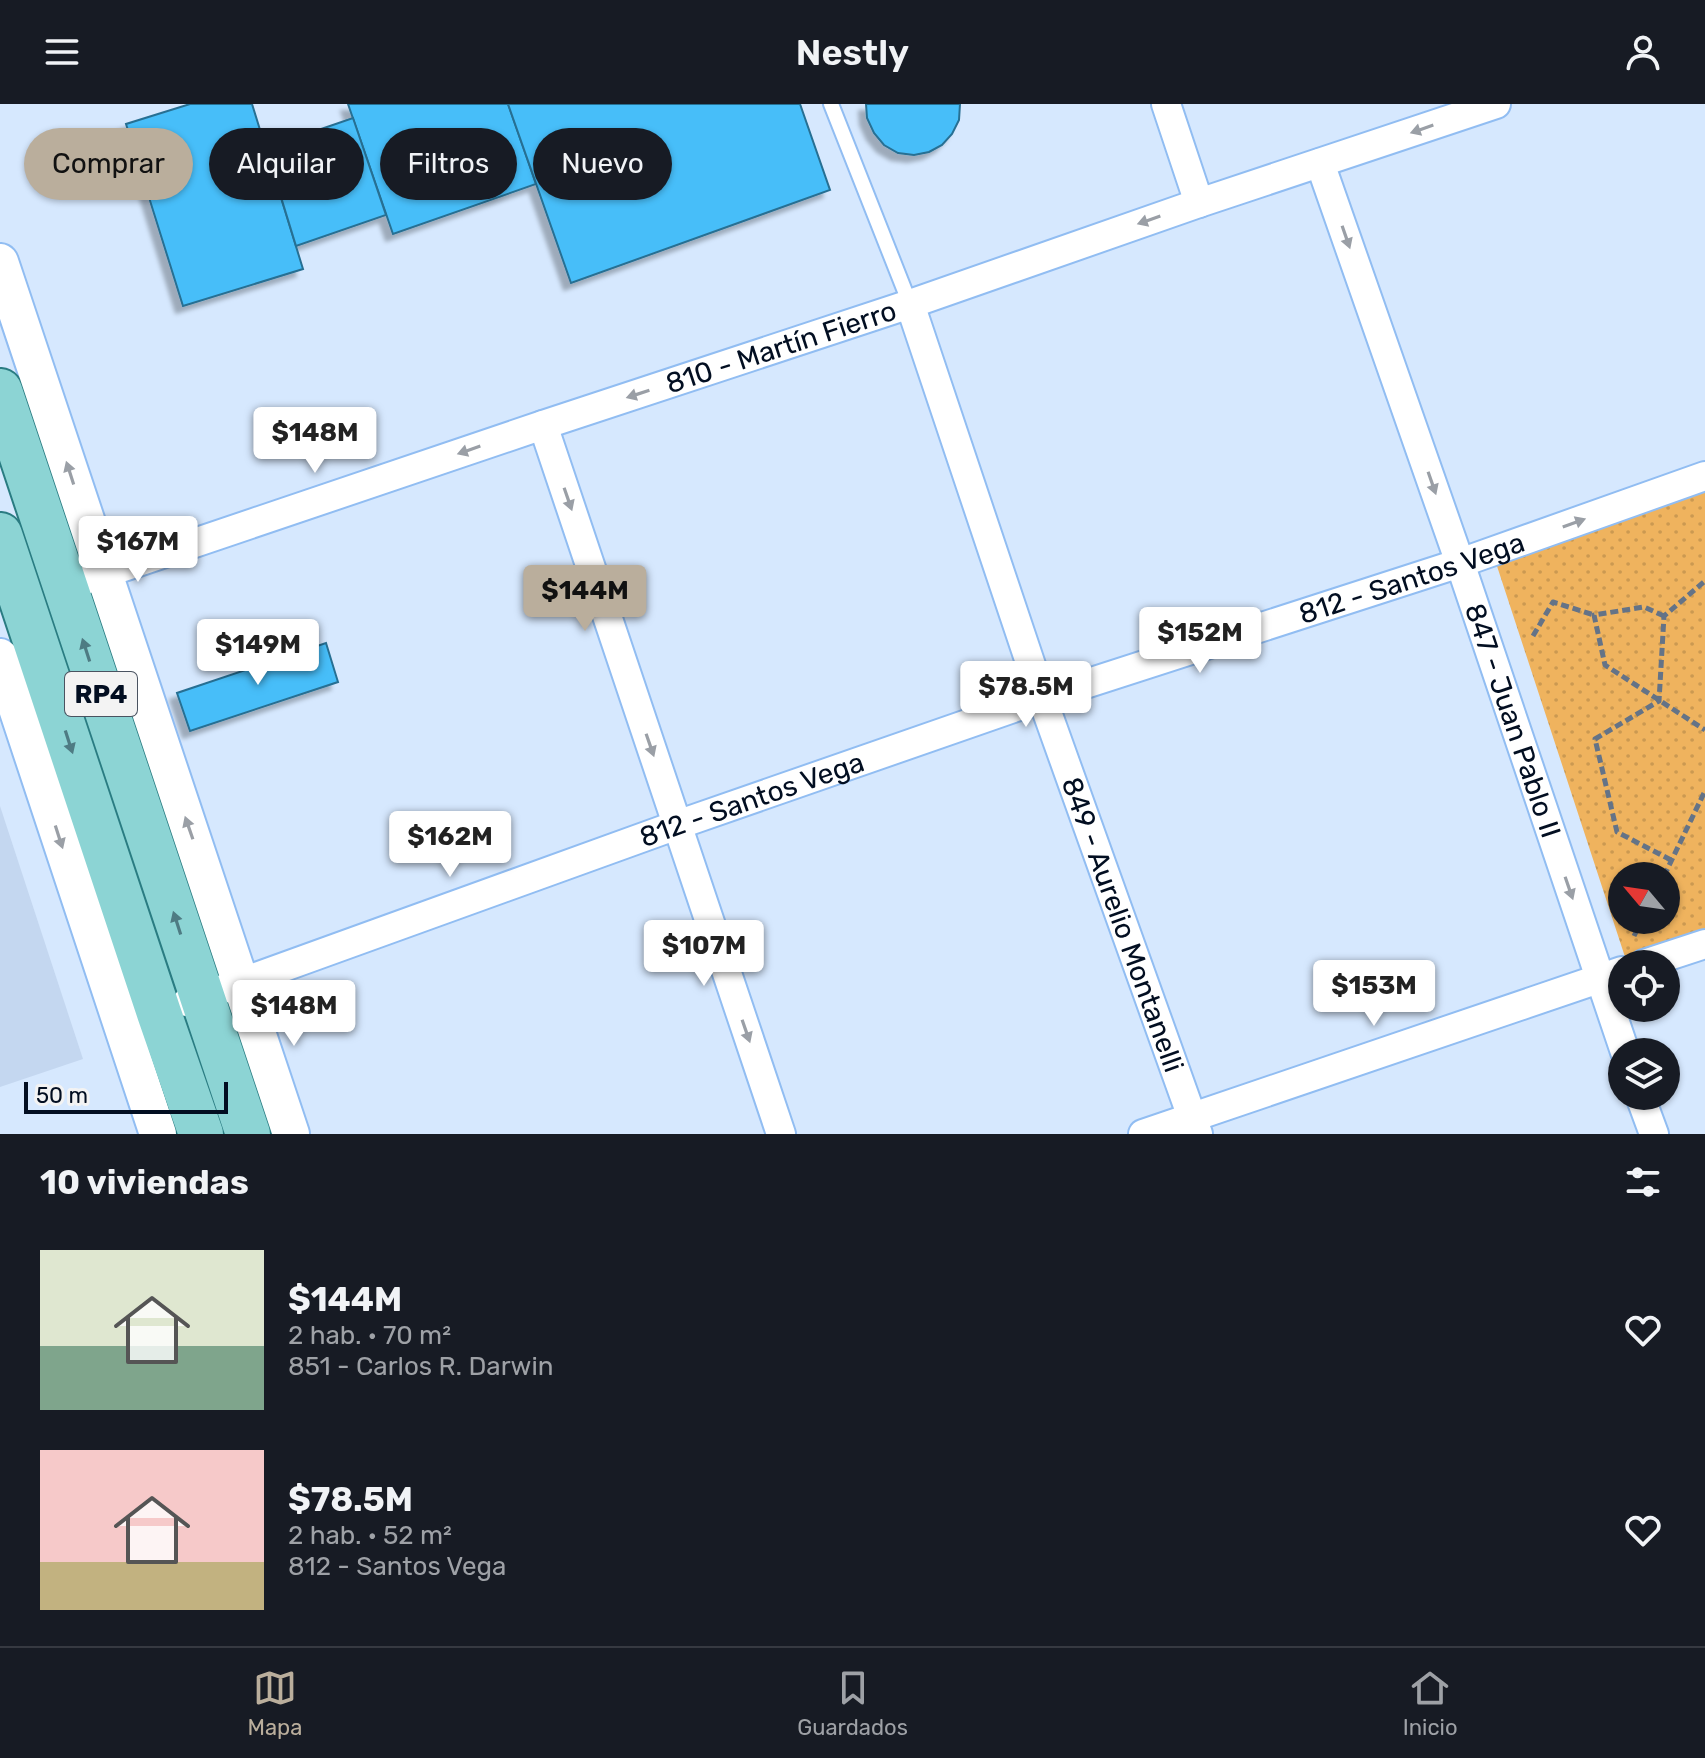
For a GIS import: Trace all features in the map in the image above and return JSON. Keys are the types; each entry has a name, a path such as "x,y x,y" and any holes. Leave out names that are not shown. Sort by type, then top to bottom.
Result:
{"main road":[{"name":"RP4","path":"0,391 84,580 221,989 248,1134"},
{"name":"RP4","path":"0,535 140,1020 201,1134"}],"street":[{"path":"1166,104 1199,203"},
{"name":"810 - Martín Fierro","path":"84,580 1496,104"},
{"name":"847 - Juan Pablo II","path":"1320,163 1460,563 1608,967"},
{"path":"0,262 84,580"},
{"name":"849 - Aurelio Montanelli","path":"910,304 1042,698 1195,1126"},
{"path":"543,425 781,1134"},
{"name":"812 - Santos Vega","path":"140,1020 677,825 1042,698 1460,563 1705,476"},
{"path":"0,657 140,1020 158,1134"},
{"path":"1680,952 1705,944"},
{"path":"1143,1134 1195,1126 1608,976"},
{"path":"221,989 291,1134"},
{"path":"1645,1110 1654,1134"}],"lane":[{"path":"831,104 910,304"}],"path":[{"path":"1659,701 1664,616 1705,581"},
{"path":"1533,636 1553,602 1594,615 1644,607 1664,616"},
{"path":"1594,615 1605,665 1705,730"},
{"path":"1659,701 1595,739 1617,832 1671,860 1705,791"}],"shaded area":[{"path":"1705,491 1705,937 1666,950 1623,950 1618,934 1680,934 1680,862 1608,862 1608,905 1495,560"},
{"path":"0,806 83,1059 0,1087"}],"building":[{"path":"190,104 252,104 259,128 209,128 209,200 282,200 303,269 183,306 150,200 193,200 193,128 127,128 126,124"},
{"path":"348,104 508,104 516,128 380,128 380,196 364,150 364,128 356,128"},
{"path":"508,104 800,104 830,190 571,283 542,200 672,200 672,128 533,128 533,175"},
{"path":"866,104 960,104 959,120 942,145 914,155 898,153 884,145 874,133 867,118"},
{"path":"353,118 356,128 324,128"},
{"path":"517,130 533,175 533,185 517,191"},
{"path":"364,150 386,215 296,246 282,200 364,200"},
{"path":"381,200 490,200 393,234"},
{"path":"326,643 338,682 190,731 177,693"}]}
